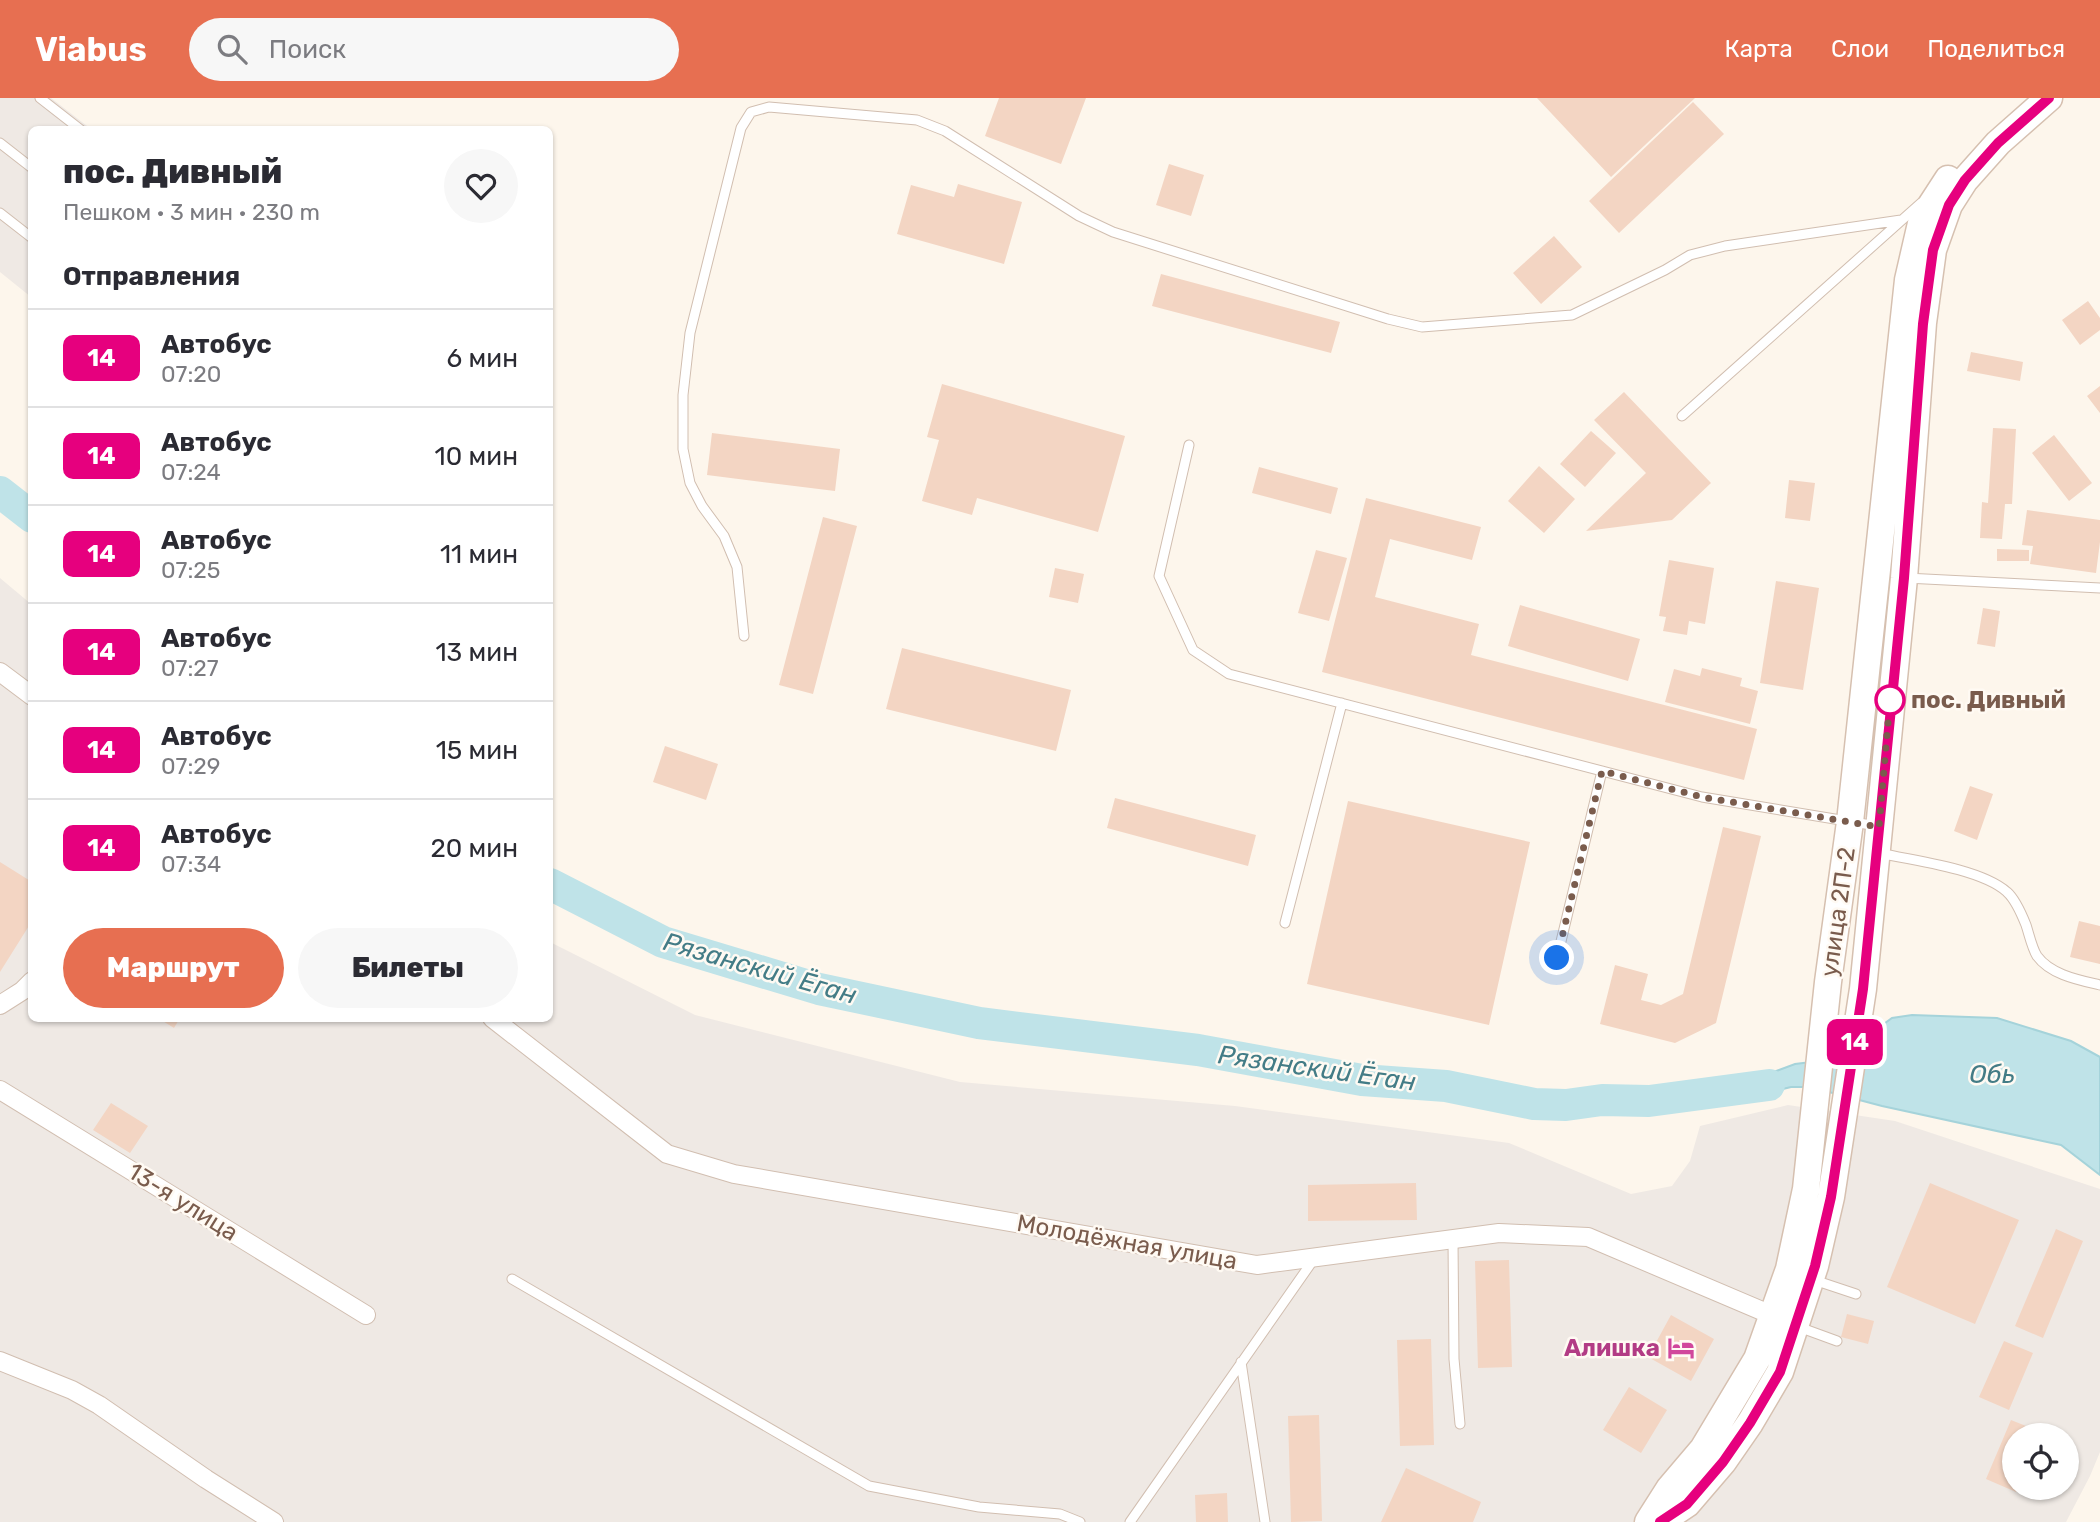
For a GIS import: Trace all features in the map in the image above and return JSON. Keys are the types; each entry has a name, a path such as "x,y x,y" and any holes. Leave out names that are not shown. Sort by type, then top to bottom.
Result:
{"main road":[{"name":"улица 2П-2","path":"1660,1522 1687,1504 1723,1462 1780,1372 1790,1269 1806,1189 1828,982 1850,822 1908,280 1922,219 1946,182 2032,98"},
{"name":"улица 2П-2","path":"1648,1522 1669,1489 1710,1438 1757,1360 1811,1279 1831,1197 1863,989 1904,578 1923,324 1933,250 1949,205 1965,180 1998,143 2049,98"}],"street":[{"path":"0,672 28,693"},
{"path":"0,1005 28,985"},
{"name":"Молодёжная улица","path":"497,1022 667,1154 734,1174 1257,1265 1499,1233 1588,1237 1784,1321"},
{"name":"13-я улица","path":"0,1090 366,1315"},
{"path":"0,1361 72,1390 99,1405 274,1522"}],"lane":[{"path":"40,98 76,126"},
{"path":"744,636 737,567 724,536 702,506 690,483 683,449 683,395 690,333 741,128 751,113 769,107 917,120 945,131 1079,216 1113,233 1388,319 1422,327 1572,315 1690,255 1725,246 1901,220"},
{"path":"0,143 28,165"},
{"path":"1682,416 1946,182"},
{"path":"0,213 28,236"},
{"path":"1189,445 1159,576 1193,649 1229,674 1702,797 1850,822 1877,839 1984,879 2007,892 2023,919 2037,955 2055,971 2100,985"},
{"path":"1904,578 2100,588"},
{"path":"1285,923 1342,704"},
{"path":"1557,958 1602,771"},
{"path":"1453,1239 1454,1359 1460,1424"},
{"path":"1130,1522 1315,1258"},
{"path":"512,1279 869,1486 979,1507 1060,1514 1080,1522"},
{"path":"1811,1279 1856,1294"},
{"path":"1784,1321 1837,1341"},
{"path":"1241,1362 1265,1522"}],"shaded area":[{"path":"0,98 51,98 87,126 28,126 28,295 0,272"},
{"path":"0,578 28,601 28,1022 553,1022 553,944 695,1015 960,1082 1235,1106 1509,1143 1631,1194 1672,1186 1690,1161 1700,1126 1788,1105 1895,1121 2100,1189 2100,1452 2079,1497 2079,1423 2002,1423 2002,1500 2077,1500 2066,1522 0,1522"}],"water":[{"name":"Обь","path":"1912,1015 1997,1018 2071,1041 2100,1057 2100,1175 2061,1145 1882,1106 1810,1087 1791,1087 1729,1102 1730,1081 1760,1077 1795,1064 1836,1059 1892,1018"}],"building":[{"path":"999,98 1086,98 1061,164 985,136"},
{"path":"1537,98 1695,98 1611,177"},
{"path":"1693,102 1724,134 1619,233 1589,201"},
{"path":"1169,164 1204,175 1191,216 1156,205"},
{"path":"958,184 1022,202 1004,264 897,234 911,185 954,197"},
{"path":"1554,236 1582,267 1541,304 1513,273"},
{"path":"1161,274 1340,322 1331,353 1152,306"},
{"path":"2088,301 2100,318 2100,330 2080,345 2062,320"},
{"path":"1971,352 2023,362 2020,381 1967,371"},
{"path":"942,384 1125,436 1098,532 977,498 972,515 922,501 939,440 927,437"},
{"path":"2100,386 2100,413 2087,396"},
{"path":"1624,392 1711,483 1672,520 1586,531 1646,473 1594,420"},
{"path":"1993,428 2016,429 2012,504 2005,504 2002,539 1980,538 1982,502 1988,503"},
{"path":"1591,431 1616,453 1585,487 1560,464"},
{"path":"712,433 840,449 835,491 707,475"},
{"path":"2054,435 2092,483 2069,501 2032,453"},
{"path":"1539,466 1575,499 1544,533 1508,501"},
{"path":"1259,467 1338,488 1331,514 1252,493"},
{"path":"1789,480 1815,483 1810,521 1785,518"},
{"path":"1366,498 1481,527 1472,560 1390,539 1375,597 1479,624 1471,655 1757,729 1744,780 1322,672"},
{"path":"2027,510 2100,520 2096,573 2030,564 2033,546 2022,545"},
{"path":"823,517 857,526 813,694 779,685"},
{"path":"1997,549 2029,550 2029,561 1997,561"},
{"path":"1316,550 1347,558 1329,621 1298,613"},
{"path":"1669,560 1714,568 1705,624 1689,621 1687,635 1663,631 1666,617 1659,616"},
{"path":"1055,568 1084,574 1078,603 1049,597"},
{"path":"1776,581 1819,588 1803,690 1760,683"},
{"path":"1520,605 1640,639 1628,681 1508,646"},
{"path":"1983,608 2000,611 1995,647 1977,644"},
{"path":"902,648 1071,690 1056,751 886,709"},
{"path":"1702,668 1742,678 1740,686 1758,691 1750,724 1665,702 1674,669 1700,676"},
{"path":"665,746 718,764 706,800 653,782"},
{"path":"1970,786 1993,794 1977,840 1954,831"},
{"path":"1115,798 1256,835 1248,866 1107,828"},
{"path":"1348,801 1530,842 1489,1025 1307,984"},
{"path":"1723,827 1761,836 1716,1023 1675,1043 1600,1024 1615,965 1648,974 1641,1000 1661,1005 1683,994"},
{"path":"0,862 28,880 28,927 0,972"},
{"path":"2079,921 2100,926 2100,964 2070,957"},
{"path":"164,1022 178,1022 174,1028"},
{"path":"111,1103 148,1126 130,1153 93,1130"},
{"path":"1416,1183 1417,1220 1308,1221 1308,1185"},
{"path":"1930,1183 2019,1220 1975,1324 1887,1287"},
{"path":"2056,1229 2083,1241 2043,1338 2015,1326"},
{"path":"1509,1260 1512,1367 1478,1368 1475,1261"},
{"path":"1847,1314 1874,1321 1868,1344 1841,1337"},
{"name":"Алишка","path":"1671,1315 1714,1339 1691,1381 1648,1357"},
{"path":"1431,1339 1434,1445 1400,1446 1397,1340"},
{"path":"2004,1341 2033,1353 2009,1410 1979,1397"},
{"path":"1629,1387 1667,1410 1641,1453 1603,1430"},
{"path":"1319,1415 1322,1521 1291,1522 1288,1416"},
{"path":"2002,1441 2002,1486 1986,1479"},
{"path":"1406,1468 1481,1502 1473,1522 1381,1522"},
{"path":"1227,1493 1228,1522 1196,1522 1195,1495"}],"waterway":[{"name":"Рязанский Ёган","path":"0,492 28,514"},
{"name":"Рязанский Ёган","path":"553,886 663,942 819,989 979,1023 1198,1050 1362,1080 1446,1086 1534,1104 1566,1105 1602,1100 1649,1101 1769,1085"}],"bus line":[{"name":"14","path":"1660,1522 1687,1504 1723,1462 1750,1423 1780,1372 1815,1266 1831,1197 1863,989 1904,578 1923,324 1933,250 1949,205 1965,180 1998,143 2049,98"}],"place":[{"name":"пос. Дивный","path":"1890,700"},
{"name":"Алишка","path":"1681,1348"}],"route":[{"path":"1557,958 1602,771 1702,797 1879,827 1890,700"}]}
